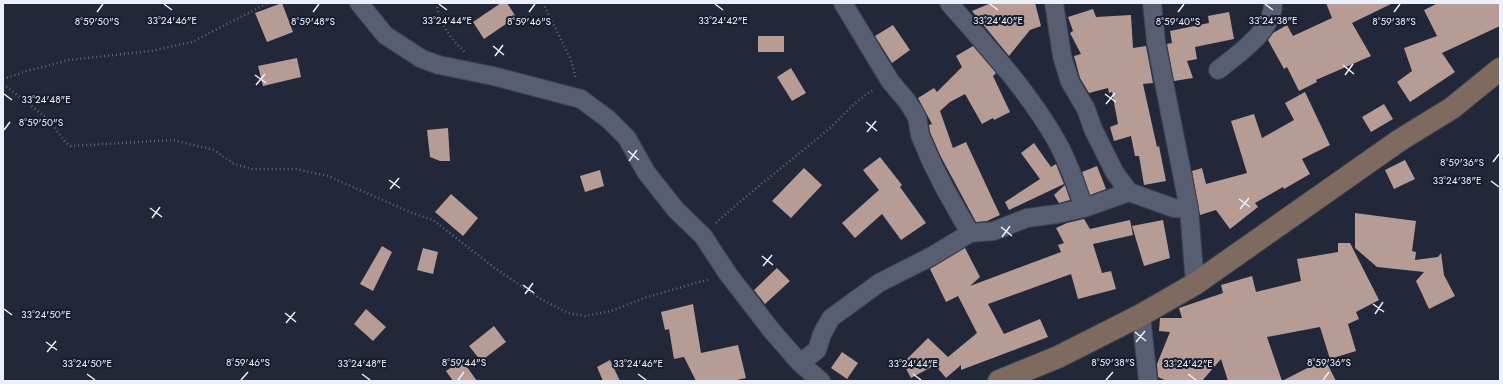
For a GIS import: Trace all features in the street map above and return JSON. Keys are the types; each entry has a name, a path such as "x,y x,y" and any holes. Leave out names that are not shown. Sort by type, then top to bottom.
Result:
{"street":[{"path":"358,3 385,35 422,59 439,65 493,76 581,99 608,118 627,138 646,172 676,210 703,236 728,274 772,331 800,363 821,381"},
{"path":"843,3 890,81 907,101 917,117 920,135 931,161 970,233"},
{"path":"949,3 986,44 1040,114 1057,141 1074,179 1084,208"},
{"path":"1054,3 1062,56 1070,82 1086,109 1093,129 1115,173 1129,192 1174,208 1189,209"},
{"path":"1152,3 1156,42 1189,209 1195,284"},
{"path":"1218,70 1253,42 1265,26 1273,8 1273,3"},
{"path":"999,381 1058,357 1141,315 1195,284 1394,144 1452,108 1500,69"},
{"path":"800,363 817,350 822,334 831,318 879,282 932,256 970,233 994,231 1027,218 1057,214 1084,208 1129,192"},
{"path":"1141,315 1148,381"}],"path":[{"path":"3,79 27,70 69,60 151,51 192,42 268,3"},
{"path":"437,3 443,24 448,33 469,55"},
{"path":"543,3 571,60 581,99"},
{"path":"703,236 754,188 783,168 802,150 824,133 862,96 890,81"},
{"path":"3,84 48,119 66,143 71,146 173,140 214,150 234,164 252,169 296,169 328,176 346,183 399,207 433,220 496,269 541,299 568,313 585,316 611,312 647,298 728,274"}],"building":[{"path":"282,3 293,32 267,42 255,13"},
{"path":"501,3 507,3 516,17 484,39 473,22"},
{"path":"991,3 1035,3 1041,26 1030,30 1009,56 972,11"},
{"path":"1326,3 1393,3 1352,23 1371,56 1316,80 1317,82 1299,91 1287,67 1284,69 1268,40 1273,33 1287,25 1293,36 1332,18"},
{"path":"1438,3 1500,3 1500,26 1442,53 1455,72 1410,102 1397,82 1412,71 1404,48 1437,36 1424,10"},
{"path":"1093,9 1096,17 1131,15 1133,48 1146,46 1153,83 1143,84 1157,147 1159,146 1166,181 1144,185 1139,156 1135,156 1131,136 1114,141 1110,127 1118,124 1112,92 1109,93 1108,88 1089,93 1080,78 1074,56 1081,54 1070,33 1073,31 1068,17"},
{"path":"1229,12 1234,39 1195,47 1197,59 1187,61 1193,78 1174,81 1167,44 1172,43 1170,31 1209,23 1208,16"},
{"path":"893,25 910,50 892,63 875,36"},
{"path":"758,36 784,36 784,52 758,52"},
{"path":"973,46 996,73 993,76 1010,112 982,124 965,94 950,102 940,111 953,148 966,142 1000,215 987,221 976,222 941,157 930,132 929,125 932,124 918,98 934,88 937,92 962,67 956,56"},
{"path":"297,58 301,77 263,86 258,66"},
{"path":"791,68 806,93 792,101 777,77"},
{"path":"1305,92 1330,145 1302,159 1310,174 1255,203 1258,207 1230,229 1216,210 1200,215 1192,171 1202,168 1206,184 1247,173 1231,121 1254,114 1262,138 1294,120 1285,103"},
{"path":"1384,104 1393,119 1371,132 1362,117"},
{"path":"448,128 450,161 440,161 430,157 427,130"},
{"path":"1034,143 1051,167 1056,164 1064,184 1009,210 1005,202 1040,179 1021,153"},
{"path":"880,157 902,185 900,187 926,223 901,240 882,214 855,238 842,223 879,190 863,170"},
{"path":"1405,160 1415,179 1394,189 1385,170"},
{"path":"1097,166 1106,189 1090,195 1082,172"},
{"path":"804,168 822,185 791,218 772,201"},
{"path":"600,170 604,186 585,192 580,176"},
{"path":"1065,185 1070,200 1059,203 1054,195"},
{"path":"451,194 478,218 463,236 435,212"},
{"path":"1355,213 1416,221 1412,251 1416,252 1415,260 1438,257 1441,253 1444,275 1455,296 1429,309 1416,281 1424,272 1377,267 1355,248"},
{"path":"1084,219 1090,229 1130,220 1133,235 1093,244 1102,273 1111,271 1116,289 1078,299 1071,274 988,304 1004,334 1040,319 1048,337 961,370 961,365 946,378 935,365 911,378 903,363 928,338 948,357 977,333 958,296 946,302 930,269 965,248 980,277 970,286 1061,252 1058,245 1064,243 1056,228 1067,223"},
{"path":"1163,220 1170,258 1144,266 1132,226"},
{"path":"1338,243 1350,243 1379,300 1356,312 1359,319 1348,324 1356,351 1330,359 1320,327 1267,337 1282,381 1228,381 1221,359 1202,381 1167,381 1158,377 1157,364 1170,332 1159,331 1160,318 1182,318 1179,308 1223,293 1221,285 1252,276 1256,292 1301,281 1297,259 1338,252"},
{"path":"382,246 392,252 373,291 360,284"},
{"path":"423,248 438,252 433,274 417,270"},
{"path":"777,268 790,281 765,304 754,290"},
{"path":"693,304 701,353 738,345 746,378 732,381 696,381 684,357 674,359 669,329 665,330 661,312"},
{"path":"366,309 386,327 373,341 354,324"},
{"path":"494,326 506,342 481,361 469,346"},
{"path":"842,352 858,363 847,379 831,368"},
{"path":"1325,359 1336,381 1282,381"},
{"path":"462,360 477,381 453,381 446,371"},
{"path":"610,360 620,381 603,381 597,367"}]}
